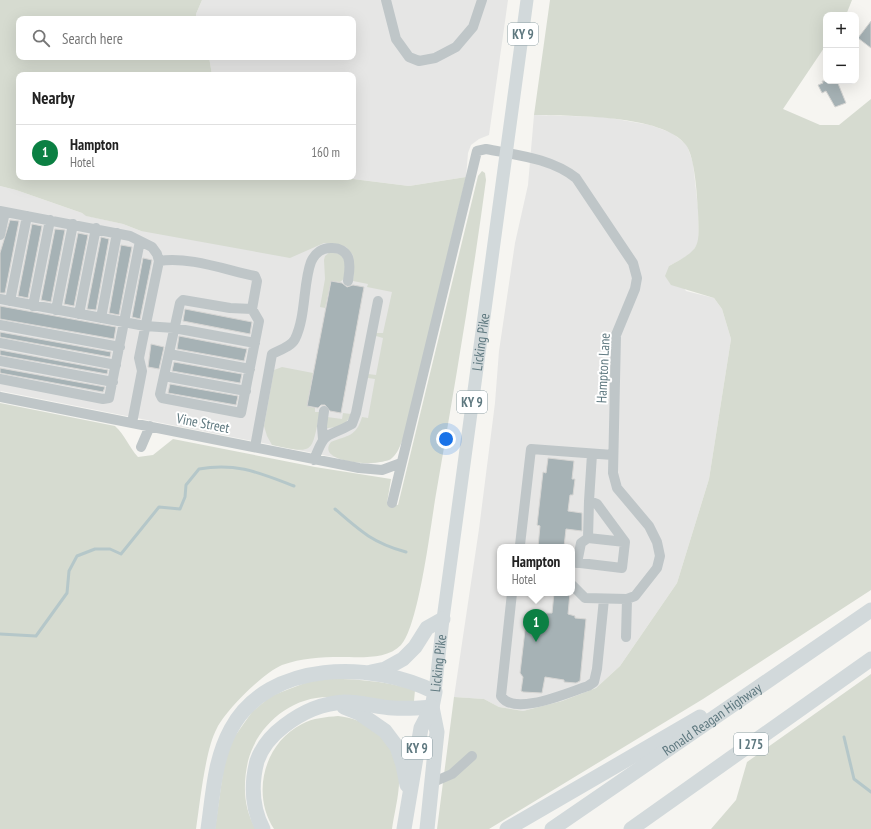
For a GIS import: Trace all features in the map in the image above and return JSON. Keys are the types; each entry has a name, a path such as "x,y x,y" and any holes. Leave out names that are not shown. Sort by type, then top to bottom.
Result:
{"highway":[{"name":"Ronald Reagan Highway","path":"552,829 871,610"},
{"path":"363,674 385,669 403,659 415,647 427,628 443,619"},
{"name":"I 275","path":"631,829 871,659"},
{"path":"208,829 220,754 232,728 244,712 275,686 310,674 340,672 403,678 435,692"},
{"path":"507,829 677,730 780,673"},
{"name":"Licking Pike","path":"404,829 421,728 432,707 435,692"},
{"path":"263,829 253,797 255,770 262,749 279,730 302,713 314,708 345,702 411,709 432,707"},
{"path":"338,704 370,720 386,731 397,747 403,765 406,782 410,791"},
{"name":"Licking Pike","path":"427,829 437,732 432,707"}],"main road":[{"name":"Licking Pike","path":"435,692 443,619 527,0"}],"street":[{"path":"386,0 396,39 409,57 419,61 435,58 456,47 473,27 482,0"},
{"name":"Hampton Lane","path":"400,463 411,429 477,151 482,149 507,154 551,163 565,169 576,178 633,263 637,278 635,289 616,335 613,473 617,488 649,526 657,542 660,556 657,568 636,596 627,599"},
{"path":"0,235 2,211 96,228 130,236 152,247 157,254 159,261 144,326 139,358 142,371 132,423"},
{"path":"26,216 5,300 144,326 174,328 255,343"},
{"path":"33,306 50,220"},
{"path":"56,310 73,224"},
{"path":"79,314 96,228"},
{"path":"101,318 117,233"},
{"path":"0,379 104,399 109,398 140,241"},
{"path":"255,448 272,354 289,346 295,340 305,300 311,261 318,252 330,247 338,248 347,255 350,263 348,281"},
{"path":"159,261 168,259 204,264 255,276 257,281 252,309 259,321 241,413 162,398 160,394 174,328 180,303 183,300 230,308 252,309"},
{"path":"314,460 326,435 352,424 356,413 378,301"},
{"path":"0,325 120,347"},
{"path":"0,343 116,365"},
{"path":"169,354 250,369"},
{"path":"0,361 113,382"},
{"path":"164,376 246,391"},
{"name":"Vine Street","path":"0,397 314,460 372,470 382,470 400,463"},
{"path":"323,439 322,426 324,411"},
{"path":"141,447 150,426"},
{"path":"520,544 531,449 613,455"},
{"path":"588,538 592,454"},
{"path":"392,503 400,463"},
{"path":"589,501 597,504 625,542 622,568 575,563 581,543 588,538 625,542"},
{"path":"575,588 585,598 627,599 626,637"},
{"path":"512,596 501,696 504,700 510,703 526,704 588,686 594,682 598,669 604,599"},
{"path":"431,783 452,774 472,756"}],"shaded area":[{"path":"0,0 202,0 196,16 16,16 16,60 210,60 212,72 16,72 16,180 356,179 409,186 466,177 404,437 394,456 385,461 375,463 351,462 332,455 328,449 331,442 354,432 360,424 362,417 368,418 375,379 368,378 368,374 376,375 383,338 376,336 376,333 383,333 392,292 367,287 368,284 353,281 353,255 346,247 324,243 290,258 141,231 123,224 86,216 82,213 16,190 0,186"},
{"path":"202,0 508,0 489,135 479,139 471,145 468,153 466,177 409,186 356,179 356,72 212,72 210,60 356,60 356,16 196,16"},
{"path":"550,0 852,0 847,12 823,12 823,49 783,109 820,125 839,125 871,99 871,590 703,699 489,829 437,829 454,697 484,699 499,707 523,711 562,701 596,688 620,666 677,583 709,479 731,339 722,309 714,298 671,285 665,276 669,266 688,255 693,250 698,239 698,211 695,176 692,158 686,145 674,135 657,127 637,122 592,117 534,115"},
{"path":"534,115 605,117 650,125 672,133 687,145 693,163 698,208 699,241 691,254 669,266 686,291 714,298 722,309 731,339 709,479 677,583 620,666 596,688 562,701 523,711 499,707 484,699 454,697 479,529 495,403 499,351 515,243 528,185"},
{"path":"482,171 485,173 486,180 481,219 419,597 407,634 401,645 388,653 372,657 304,659 289,663 274,669 255,684 228,712 217,728 209,749 206,763 196,829 0,829 0,403 115,426 122,433 138,457 153,455 173,439 315,467 391,479 387,503 398,505 478,176"},
{"path":"0,186 16,190 87,216 123,224 141,231 336,223 434,310 404,437 397,452 390,460 368,464 1,391 0,394"},
{"path":"330,252 340,254 346,262 345,278 340,282 331,281 325,308 320,307 325,279 324,260 325,256"},
{"path":"282,367 313,373 307,406 315,408 315,412 320,412 315,436 309,448 304,450 296,450 272,445 264,426 274,370"},
{"path":"343,413 351,414 344,424 333,428 324,428 327,417 342,419"},
{"path":"871,674 871,829 711,829 736,800 747,762"},
{"path":"318,678 391,684 415,690 414,701 410,705 328,697 314,698 288,708 267,725 252,748 248,761 245,778 245,796 249,813 256,829 215,829 225,758 235,736 252,712 271,696"},
{"path":"338,716 361,722 371,728 380,735 393,754 397,765 399,783 392,829 274,829 267,815 263,800 265,770 270,756 278,744 289,733 302,724 324,717"}],"building":[{"path":"871,21 871,48 859,39"},
{"path":"823,83 838,84 846,103 835,107 826,91 822,93 818,85"},
{"path":"10,220 19,221 5,293 0,293 0,253"},
{"path":"32,224 42,226 28,298 18,296"},
{"path":"55,229 65,230 51,302 41,300"},
{"path":"78,233 88,235 74,306 64,304"},
{"path":"101,237 109,239 96,310 87,309"},
{"path":"121,245 132,247 119,315 109,313"},
{"path":"143,258 152,260 140,319 132,317"},
{"path":"331,281 342,283 347,287 353,285 364,287 341,413 330,411 325,405 321,405 318,408 307,406"},
{"path":"0,306 116,327 114,339 0,319"},
{"path":"185,309 252,322 250,334 183,321"},
{"path":"0,332 111,352 110,357 0,337"},
{"path":"179,336 247,349 244,361 177,349"},
{"path":"151,344 164,347 159,369 148,367"},
{"path":"0,350 108,370 107,374 0,355"},
{"path":"174,362 242,374 240,383 172,371"},
{"path":"0,368 105,387 103,392 0,373"},
{"path":"170,384 238,396 236,405 168,393"},
{"path":"548,458 574,461 572,479 575,479 573,495 570,495 568,511 582,513 582,531 566,529 564,544 538,544 540,526 537,525 543,472 546,473"},
{"path":"554,596 570,596 568,614 575,616 575,618 586,619 580,681 576,683 564,682 564,680 545,677 542,693 523,692 521,691 523,677 520,673 527,613 552,613"}],"waterway":[{"path":"0,634 36,636 67,593 69,571 77,556 95,549 110,549 121,554 159,507 180,509 185,497 186,485 199,469 225,467 248,470 294,486"},
{"path":"335,509 352,524 384,545 406,552"},
{"path":"844,737 854,779 871,792"}],"place":[{"name":"Hampton","path":"536,642"}]}
